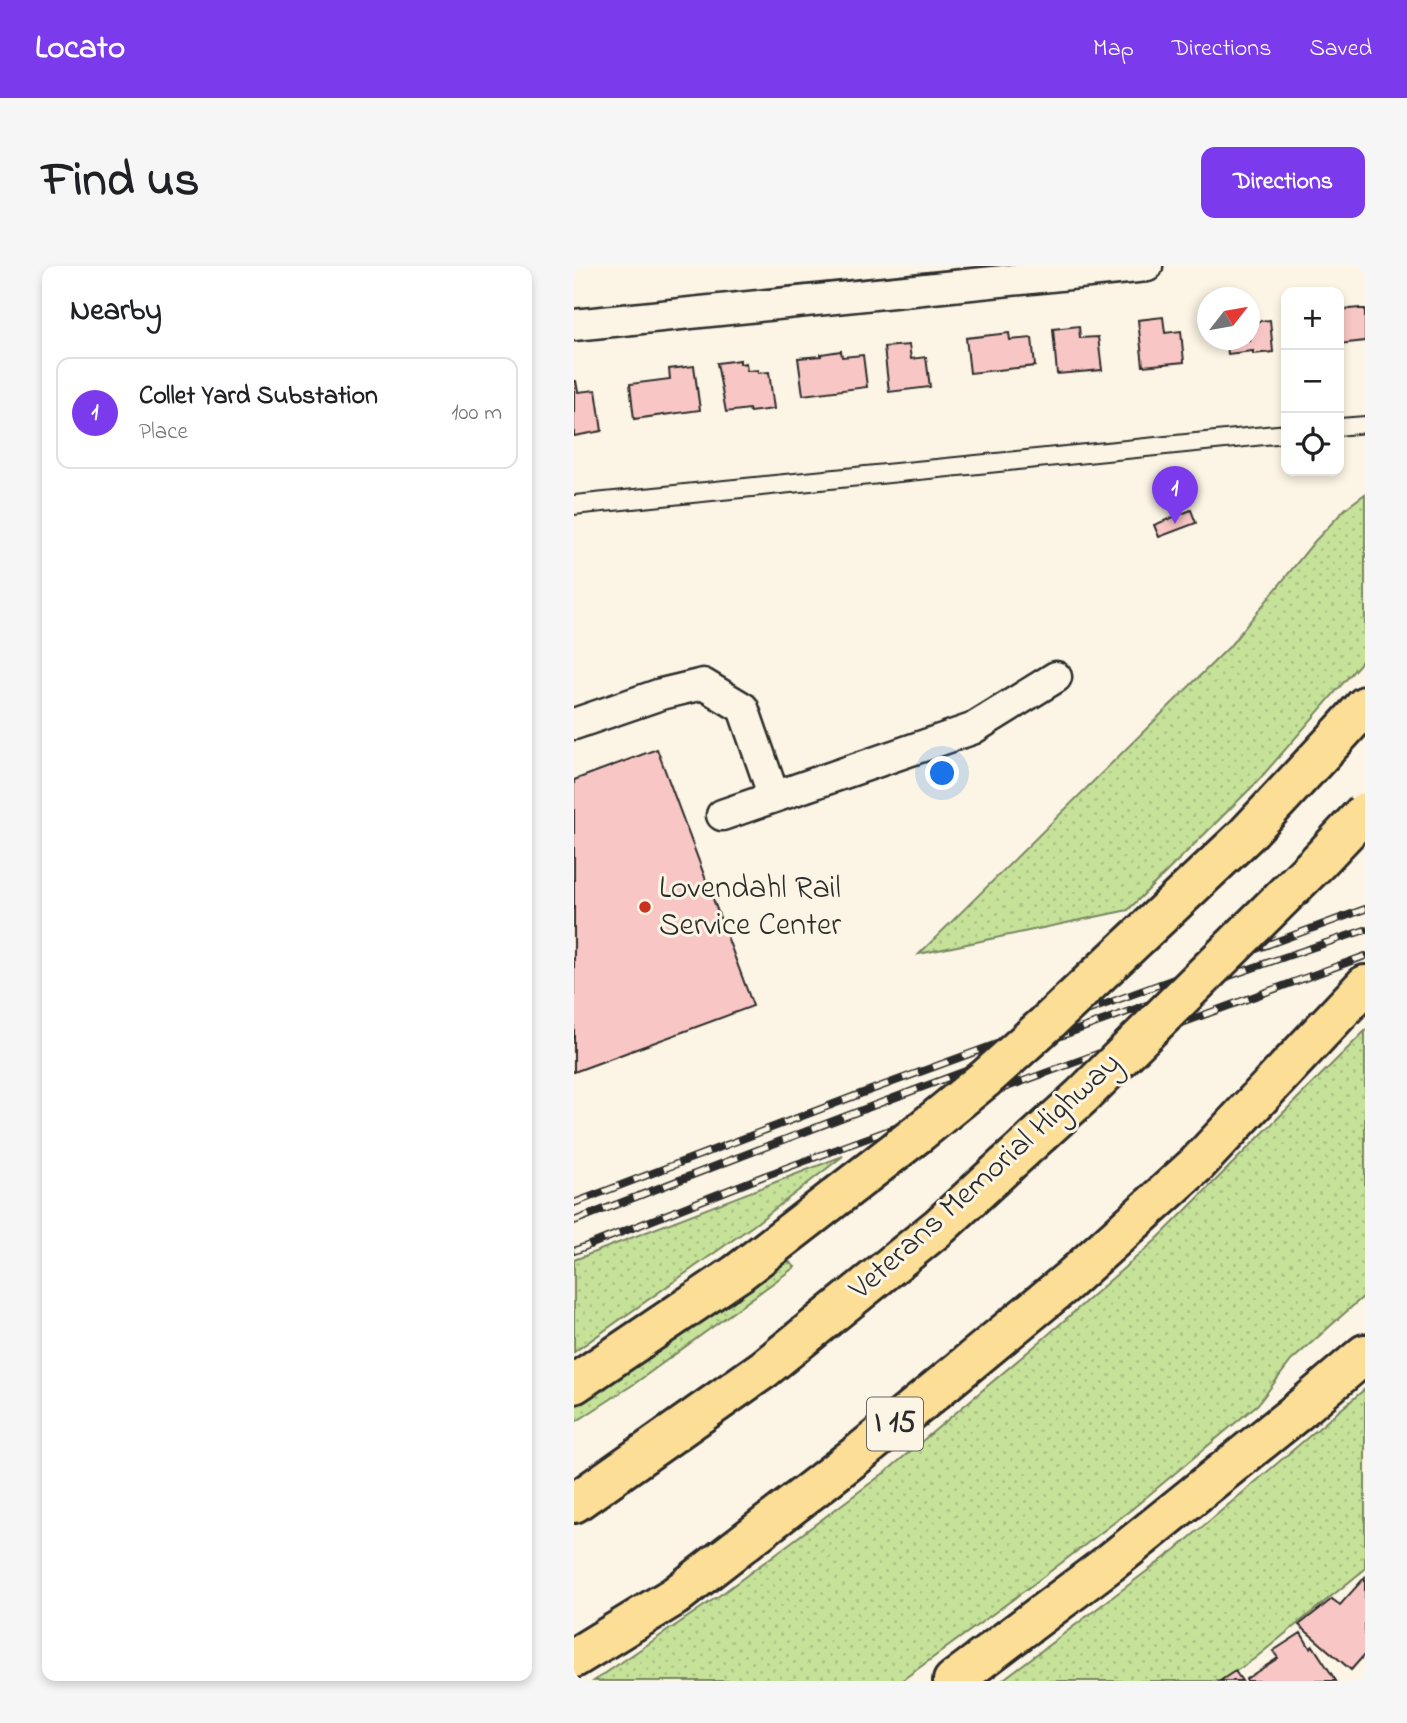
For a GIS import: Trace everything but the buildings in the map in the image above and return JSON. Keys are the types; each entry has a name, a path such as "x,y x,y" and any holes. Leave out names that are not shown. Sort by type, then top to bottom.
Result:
{"highway":[{"path":"574,1384 738,1273 986,1078 1247,835 1365,706"},
{"name":"Veterans Memorial Highway","path":"574,1503 764,1368 940,1226 1092,1086 1365,812"},
{"name":"I 15","path":"574,1658 675,1596 862,1451 1068,1281 1197,1164 1365,985"},
{"path":"953,1681 1111,1562 1365,1354"},
{"path":"574,1663 675,1596"}],"street":[{"path":"574,325 1147,266"},
{"path":"722,815 972,729 1056,677"},
{"path":"574,724 661,694 703,684 743,708 774,797"}],"green space":[{"path":"1365,494 1365,658 1257,782 1128,910 919,954 1229,647 1314,542 1346,508"},
{"path":"1365,1031 1365,1295 1291,1361 1258,1404 1132,1509 901,1681 594,1681 723,1593 888,1470 1156,1240"},
{"path":"843,1156 754,1225 574,1352 574,1260"},
{"path":"786,1259 795,1267 634,1384 574,1423 574,1404"},
{"path":"1365,1389 1365,1569 1254,1659 1221,1681 1001,1681 1175,1550"}],"tram line":[{"path":"1344,418 1365,416"},
{"path":"574,495 1281,424"},
{"path":"1344,435 1365,433"},
{"path":"574,515 1281,444"}],"railway":[{"path":"574,1203 860,1094 1365,909"},
{"path":"574,1221 1066,1034 1365,930"},
{"path":"574,1251 764,1176 1365,956"}],"place":[{"name":"Collet Yard Substation","path":"1175,524"},
{"name":"Lovendahl Rail Service Center","path":"645,907"}]}
